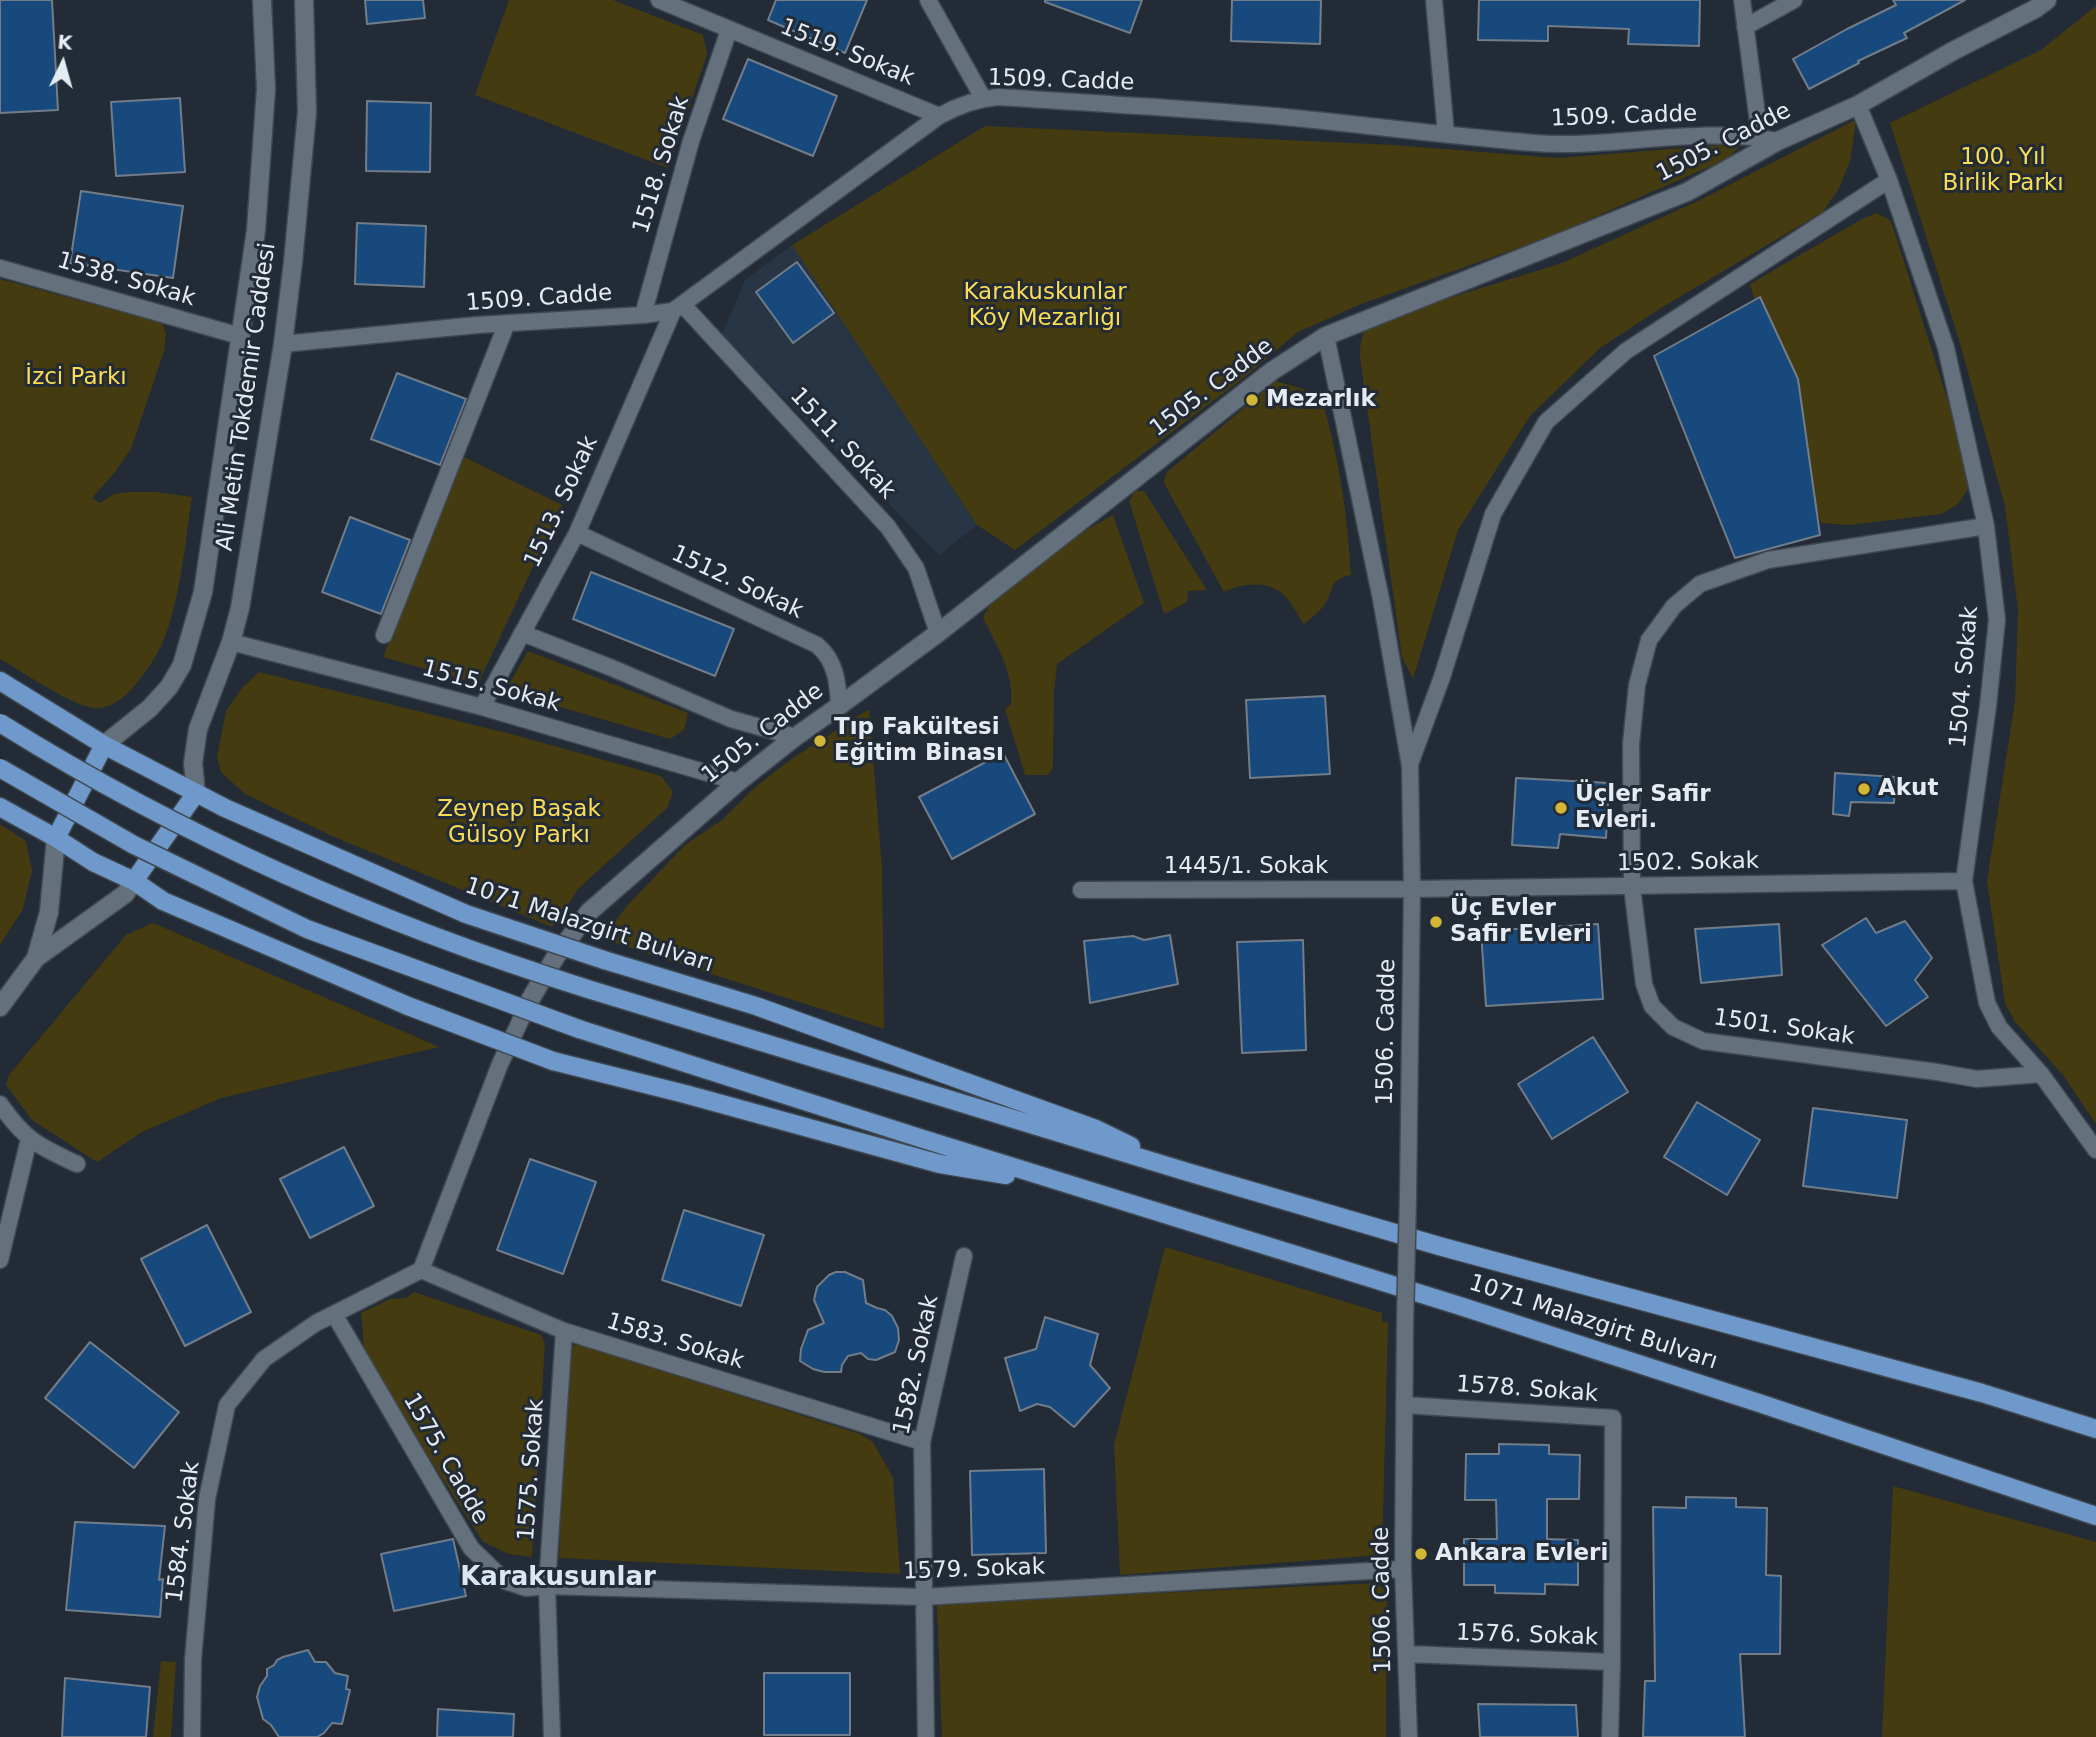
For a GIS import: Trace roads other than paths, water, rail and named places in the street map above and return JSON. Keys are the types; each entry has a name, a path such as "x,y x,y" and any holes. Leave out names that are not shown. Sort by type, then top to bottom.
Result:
{"main road":[{"name":"1071 Malazgirt Bulvarı","path":"0,681 104,745 225,808 466,914 755,1006 1083,1125 1184,1171"},
{"name":"1071 Malazgirt Bulvarı","path":"0,723 139,804 288,875 384,918 520,968 1439,1246 1982,1393 2096,1429"},
{"path":"56,838 104,745"},
{"name":"1071 Malazgirt Bulvarı","path":"0,768 134,845 307,929 579,1029 1600,1351 2096,1516"},
{"path":"134,881 197,793"},
{"name":"1071 Malazgirt Bulvarı","path":"0,807 93,862 134,881 163,901 408,1006 553,1061 940,1164 1072,1185"}],"street":[{"name":"Ali Metin Tokdemir Caddesi","path":"104,745 150,708 169,687 182,665 203,592 256,230 266,89 262,0"},
{"name":"Ali Metin Tokdemir Caddesi","path":"197,793 193,763 198,729 231,642 240,608 282,344 293,262 307,113 304,0"},
{"name":"1519. Sokak","path":"659,0 939,116"},
{"path":"928,0 983,98"},
{"path":"1434,0 1446,134"},
{"path":"1742,0 1745,27 1769,139"},
{"path":"1745,27 1794,0"},
{"name":"1505. Cadde","path":"530,1000 556,956 589,912 738,782 938,633 1272,371 1326,336 1687,192 1769,139 1858,105 2047,0"},
{"name":"1518. Sokak","path":"643,315 691,141 729,30"},
{"name":"1509. Cadde","path":"282,344 477,325 643,315 678,308 939,116 968,101 983,98 1274,116 1535,143 1604,144 1705,136 1769,139"},
{"name":"1504. Sokak","path":"1858,105 1889,180 1946,348 1986,526 1997,620 1964,881 1987,1003 1999,1027 2041,1074 2096,1150"},
{"path":"1409,766 1442,677 1493,514 1546,422 1626,351 1889,180"},
{"name":"1538. Sokak","path":"0,268 240,336"},
{"name":"1513. Sokak","path":"482,707 577,533 678,308"},
{"name":"1511. Sokak","path":"678,308 888,527 916,568 938,633"},
{"path":"384,635 507,323"},
{"name":"1506. Cadde","path":"1326,336 1381,599 1409,766 1412,889 1403,1569 1409,1737"},
{"name":"1501. Sokak","path":"1986,526 1768,560 1700,584 1674,606 1648,640 1637,685 1631,744 1632,887 1644,984 1651,1006 1673,1027 1703,1041 1977,1079 2041,1074"},
{"name":"1512. Sokak","path":"577,533 817,645 827,653 834,667 839,706"},
{"path":"522,633 731,719 795,737"},
{"name":"1515. Sokak","path":"231,642 482,707 738,782"},
{"path":"36,958 49,912 56,838"},
{"path":"0,1007 36,958 125,894 134,881"},
{"name":"1502. Sokak","path":"1412,889 1964,881"},
{"name":"1445/1. Sokak","path":"1081,890 1412,889"},
{"path":"421,1270 500,1065 530,1000"},
{"path":"0,1104 14,1125 29,1139 49,1152 77,1164"},
{"path":"0,1260 29,1139"},
{"name":"1582. Sokak","path":"926,1737 922,1442 964,1256"},
{"name":"1584. Sokak","path":"191,1737 193,1660 207,1499 228,1405 264,1359 316,1323 421,1270"},
{"name":"1583. Sokak","path":"421,1270 564,1331 922,1442"},
{"name":"1575. Cadde","path":"334,1314 471,1548 505,1581 526,1588 547,1586"},
{"name":"1575. Sokak","path":"552,1737 547,1586 564,1331"},
{"name":"1578. Sokak","path":"1404,1405 1613,1418 1612,1662"},
{"name":"1579. Sokak","path":"547,1586 923,1597 1403,1569"},
{"name":"1576. Sokak","path":"1407,1654 1612,1662 1610,1737"}],"place":[{"name":"Mezarlık","path":"1252,400"},
{"name":"Tıp Fakültesi Eğitim Binası","path":"820,741"},
{"name":"Akut","path":"1864,789"},
{"name":"Üçler Safir Evleri.","path":"1561,808"},
{"name":"Üç Evler Safir Evleri","path":"1436,922"},
{"name":"Ankara Evleri","path":"1421,1554"}],"district":[{"name":"Karakusunlar","path":"558,1578"}],"park label":[{"name":"100. Yıl Birlik Parkı","path":"2003,171"},
{"name":"Karakuskunlar Köy Mezarlığı","path":"1045,306"},
{"name":"İzci Parkı","path":"76,378"},
{"name":"Zeynep Başak Gülsoy Parkı","path":"519,823"}]}
